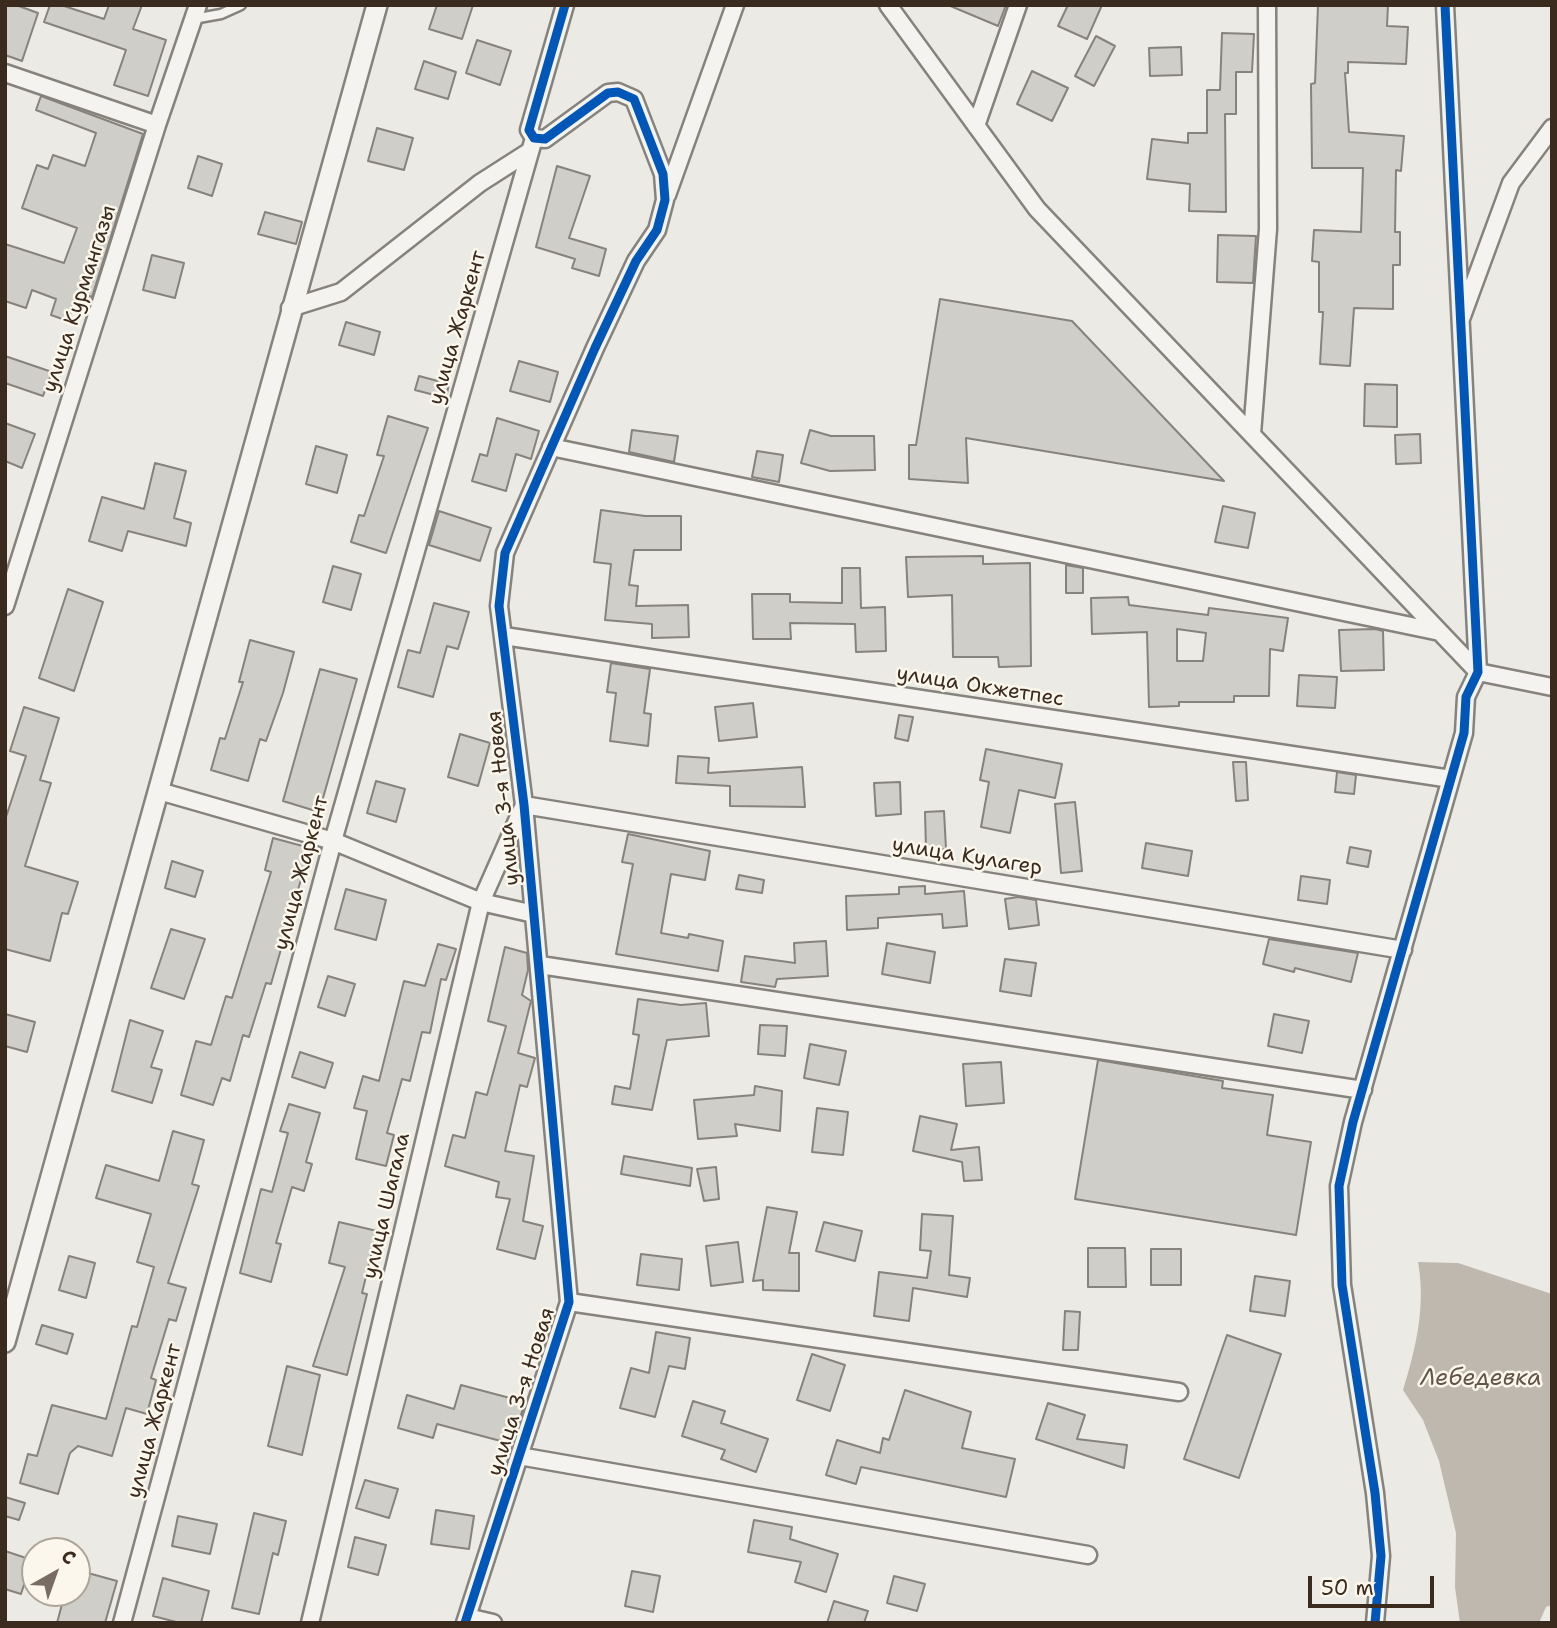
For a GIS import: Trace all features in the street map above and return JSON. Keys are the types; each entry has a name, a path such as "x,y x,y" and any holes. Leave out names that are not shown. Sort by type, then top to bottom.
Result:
{"street":[{"path":"5,1342 290,308 377,5"},
{"name":"улица Жаркент","path":"122,1623 333,841 536,143 529,130 565,5"},
{"path":"665,200 735,5"},
{"path":"888,5 1037,209 1478,672 1552,687"},
{"path":"976,126 1018,5"},
{"path":"1252,434 1268,229 1267,5"},
{"path":"1375,1623 1381,1556 1375,1493 1342,1285 1339,1186 1363,1090 1464,733 1466,697 1478,672 1445,5"},
{"name":"улица Курмангазы","path":"5,606 157,125 196,12"},
{"path":"5,73 157,125"},
{"name":"улица 3-я Новая","path":"466,1620 569,1302 524,805 499,606 505,553 636,261 657,230 665,200 663,174 634,99 618,92 608,93 536,143"},
{"path":"1459,325 1511,183 1552,128"},
{"path":"290,308 341,292 480,183 536,143"},
{"path":"551,447 1440,632"},
{"name":"улица Окжетпес","path":"504,636 1451,779"},
{"path":"159,791 333,841 481,902 534,914"},
{"name":"улица Шагала","path":"310,1623 481,902 524,805"},
{"name":"улица Кулагер","path":"524,805 1403,950"},
{"path":"540,965 1363,1090"},
{"path":"569,1302 1180,1392"},
{"path":"519,1456 1087,1555"},
{"path":"466,1620 493,1623"}],"lane":[{"path":"196,12 221,14 241,5"}],"water":[{"name":"Лебедевка","path":"1418,1262 1458,1263 1552,1294 1552,1605 1546,1607 1539,1623 1460,1623 1455,1587 1456,1533 1439,1461 1423,1420 1403,1390 1420,1311"}],"building":[{"path":"5,5 16,5 38,13 22,61 5,55"},
{"path":"50,5 61,5 104,19 109,5 142,5 133,29 166,40 148,96 114,85 126,50 44,22"},
{"path":"437,5 473,5 462,39 429,29"},
{"path":"948,5 1006,5 998,26"},
{"path":"1068,5 1102,5 1087,39 1058,26"},
{"path":"1318,5 1388,5 1387,26 1408,27 1406,64 1348,62 1348,73 1345,73 1349,132 1404,136 1401,171 1396,170 1395,232 1400,232 1400,265 1393,265 1393,309 1354,308 1350,366 1320,364 1323,312 1319,312 1319,262 1312,261 1314,230 1361,232 1363,168 1312,168 1311,84 1315,83"},
{"path":"1222,33 1254,34 1252,72 1236,72 1236,114 1225,114 1226,212 1189,211 1190,184 1147,179 1152,139 1188,143 1188,133 1207,133 1207,90 1220,90"},
{"path":"1096,36 1115,46 1094,86 1075,76"},
{"path":"477,40 511,51 500,85 466,73"},
{"path":"1181,47 1182,75 1150,76 1149,48"},
{"path":"424,61 456,72 448,99 415,89"},
{"path":"1032,71 1068,88 1052,121 1017,104"},
{"path":"41,96 143,134 92,297 77,292 68,321 51,315 56,299 32,290 26,308 5,301 5,244 64,263 77,228 22,208 37,165 48,169 53,155 85,166 96,133 36,110"},
{"path":"377,128 413,138 404,170 368,161"},
{"path":"198,156 222,164 212,196 188,188"},
{"path":"557,166 590,176 569,238 606,249 599,276 572,268 575,259 536,247"},
{"path":"265,212 302,222 296,244 258,234"},
{"path":"1218,235 1256,236 1253,283 1217,282"},
{"path":"152,255 184,263 175,298 143,290"},
{"path":"940,299 1072,321 1224,481 966,438 968,483 909,479 909,445 916,445"},
{"path":"346,322 380,332 374,355 339,345"},
{"path":"5,356 52,372 43,396 5,383"},
{"path":"519,361 558,372 550,402 510,391"},
{"path":"419,376 449,384 446,398 415,390"},
{"path":"1365,384 1397,385 1397,427 1364,426"},
{"path":"388,416 428,428 386,553 351,542 359,515 364,516 384,456 377,455"},
{"path":"497,418 539,431 531,459 516,454 506,491 472,481 480,454 487,456"},
{"path":"5,423 35,434 22,468 5,461"},
{"path":"632,430 678,436 674,462 629,452"},
{"path":"810,430 831,436 874,436 875,470 830,471 801,463"},
{"path":"1420,434 1421,463 1396,464 1395,435"},
{"path":"316,446 347,455 337,493 306,484"},
{"path":"757,451 783,455 779,482 752,477"},
{"path":"155,463 186,471 174,518 191,523 186,546 128,531 122,551 89,541 102,497 144,509"},
{"path":"1223,506 1255,513 1248,548 1215,542"},
{"path":"601,510 645,516 681,516 681,550 634,550 629,585 638,586 636,606 688,605 689,637 652,638 652,624 605,620 611,564 594,562"},
{"path":"439,511 491,528 480,561 429,545"},
{"path":"983,556 983,564 1030,563 1031,666 999,667 998,657 953,657 952,595 908,597 906,557"},
{"path":"1066,565 1083,568 1083,593 1066,593"},
{"path":"333,566 361,574 351,610 323,602"},
{"path":"842,568 860,568 861,608 885,607 886,651 856,652 855,624 790,623 791,639 753,639 752,594 790,594 790,602 842,603"},
{"path":"68,589 103,602 74,691 39,678"},
{"path":"1128,597 1129,605 1208,615 1209,608 1288,618 1283,651 1270,649 1269,696 1234,696 1234,702 1179,702 1179,706 1149,707 1147,632 1092,634 1091,598","holes":["1177,629 1206,633 1203,661 1177,661"]},
{"path":"434,603 469,612 458,649 447,646 433,697 398,687 408,650 420,653"},
{"path":"1339,630 1383,631 1384,670 1341,671"},
{"path":"250,640 294,652 266,741 260,739 248,781 211,770 220,738 225,739 243,682 239,682"},
{"path":"611,663 650,669 644,713 651,714 648,746 610,741 616,693 607,692"},
{"path":"320,669 357,679 319,812 283,801"},
{"path":"1299,675 1337,677 1335,708 1297,706"},
{"path":"753,703 757,737 719,741 715,707"},
{"path":"24,707 59,718 40,780 51,783 25,866 78,882 68,914 62,913 50,961 5,949 5,820 26,756 10,751"},
{"path":"899,715 913,717 908,741 895,738"},
{"path":"460,734 490,743 478,786 448,777"},
{"path":"986,749 1062,764 1055,798 1019,790 1010,833 981,827 989,782 980,780"},
{"path":"678,756 709,758 708,773 802,767 805,807 730,806 730,786 676,783"},
{"path":"1233,762 1246,762 1248,800 1236,801"},
{"path":"1337,772 1356,775 1354,794 1335,792"},
{"path":"376,781 405,789 396,822 367,813"},
{"path":"900,782 901,814 876,816 874,783"},
{"path":"1075,802 1082,871 1061,873 1055,804"},
{"path":"944,811 946,849 926,850 925,812"},
{"path":"628,834 710,851 705,880 671,874 661,933 688,938 689,934 723,941 718,971 616,954 633,864 622,862"},
{"path":"273,838 310,848 271,984 266,983 249,1037 243,1035 230,1081 222,1078 213,1105 181,1095 196,1041 211,1045 226,996 232,998 271,872 265,870"},
{"path":"1146,843 1192,851 1188,876 1142,868"},
{"path":"1350,847 1371,851 1368,867 1347,863"},
{"path":"172,861 203,871 195,897 165,888"},
{"path":"739,875 764,880 762,893 736,889"},
{"path":"1301,876 1330,880 1327,904 1298,900"},
{"path":"925,886 925,894 964,891 967,926 943,928 942,914 878,918 878,928 847,930 846,896 899,894 899,887"},
{"path":"346,889 386,900 376,940 335,929"},
{"path":"1018,897 1036,900 1039,925 1009,929 1005,899"},
{"path":"171,929 205,939 184,999 151,988"},
{"path":"1269,939 1358,953 1351,982 1295,968 1294,972 1263,964"},
{"path":"826,941 828,976 777,979 775,987 741,982 745,956 795,963 794,943"},
{"path":"887,943 935,952 930,983 882,974"},
{"path":"438,944 456,949 446,980 441,979 430,1033 422,1032 410,1081 402,1079 387,1133 394,1135 386,1166 356,1159 367,1111 354,1108 363,1076 379,1081 404,981 425,986"},
{"path":"505,947 527,953 528,970 522,995 531,1001 518,1053 535,1058 527,1087 520,1085 505,1151 534,1156 523,1221 543,1226 535,1259 497,1249 510,1199 496,1197 499,1182 445,1166 453,1135 465,1138 476,1092 487,1095 506,1026 488,1021"},
{"path":"1005,959 1036,963 1031,996 1000,991"},
{"path":"328,976 355,984 345,1016 318,1007"},
{"path":"638,999 681,1005 706,1003 709,1036 667,1040 652,1110 612,1104 615,1086 630,1089 639,1035 633,1034"},
{"path":"5,1014 35,1022 27,1052 5,1046"},
{"path":"1274,1014 1309,1021 1302,1053 1268,1046"},
{"path":"130,1020 163,1031 151,1067 162,1070 152,1103 112,1091"},
{"path":"760,1025 787,1026 785,1056 758,1054"},
{"path":"810,1044 846,1051 839,1085 804,1078"},
{"path":"300,1052 333,1063 325,1088 292,1077"},
{"path":"1098,1060 1223,1081 1222,1088 1273,1095 1267,1135 1311,1142 1296,1235 1075,1199"},
{"path":"1001,1062 1004,1103 966,1106 963,1064"},
{"path":"755,1086 782,1091 780,1131 735,1124 737,1136 698,1139 694,1100 754,1095"},
{"path":"289,1104 320,1113 306,1162 312,1164 304,1191 292,1187 276,1243 281,1244 271,1282 240,1273 261,1189 272,1192 288,1133 280,1131"},
{"path":"817,1108 848,1112 843,1155 812,1152"},
{"path":"920,1116 957,1124 951,1150 979,1147 982,1180 964,1181 962,1162 913,1151"},
{"path":"173,1131 204,1140 192,1184 199,1186 168,1283 186,1288 176,1321 169,1319 151,1378 156,1380 147,1414 126,1408 112,1456 78,1446 70,1453 58,1494 20,1483 28,1454 37,1456 52,1405 106,1419 132,1326 137,1327 154,1267 137,1262 151,1214 96,1198 106,1165 159,1181"},
{"path":"624,1156 692,1168 690,1186 621,1174"},
{"path":"716,1167 719,1199 704,1201 697,1169"},
{"path":"767,1207 797,1212 789,1253 799,1253 799,1291 763,1290 763,1280 753,1281"},
{"path":"922,1214 953,1216 949,1275 970,1278 967,1297 913,1288 909,1321 874,1316 879,1272 927,1278 931,1251 920,1250"},
{"path":"339,1222 377,1231 362,1293 367,1294 347,1375 313,1366 345,1267 329,1263"},
{"path":"824,1222 862,1231 855,1261 816,1251"},
{"path":"738,1242 743,1282 711,1286 706,1246"},
{"path":"1088,1248 1125,1248 1126,1287 1088,1287"},
{"path":"1151,1249 1181,1249 1181,1285 1151,1285"},
{"path":"641,1254 682,1259 679,1290 637,1285"},
{"path":"69,1256 95,1263 86,1298 59,1290"},
{"path":"1255,1276 1290,1281 1285,1316 1250,1311"},
{"path":"1065,1311 1080,1312 1078,1350 1063,1350"},
{"path":"42,1325 73,1334 67,1354 36,1344"},
{"path":"656,1332 690,1338 685,1369 669,1366 655,1417 620,1408 631,1368 649,1373"},
{"path":"1227,1335 1281,1354 1239,1478 1184,1459"},
{"path":"812,1354 845,1365 830,1411 797,1400"},
{"path":"287,1366 320,1375 302,1455 268,1446"},
{"path":"461,1385 525,1402 512,1444 437,1424 433,1438 398,1428 407,1395 454,1409"},
{"path":"905,1390 971,1412 962,1448 1015,1459 1006,1497 861,1467 856,1484 826,1475 837,1440 880,1453 883,1438 889,1440"},
{"path":"693,1401 725,1411 721,1423 768,1439 756,1472 721,1459 725,1450 682,1436"},
{"path":"1048,1403 1085,1415 1077,1439 1127,1445 1124,1468 1036,1439"},
{"path":"365,1480 398,1489 389,1518 356,1508"},
{"path":"5,1497 25,1503 19,1520 5,1516"},
{"path":"436,1510 474,1516 469,1549 431,1544"},
{"path":"254,1513 286,1521 278,1555 273,1553 259,1614 232,1608"},
{"path":"178,1516 217,1524 210,1554 172,1546"},
{"path":"754,1520 792,1527 790,1539 838,1554 826,1592 795,1582 801,1562 748,1552"},
{"path":"355,1537 386,1545 378,1575 348,1567"},
{"path":"5,1551 21,1556 21,1594 5,1589"},
{"path":"632,1571 660,1576 653,1612 625,1606"},
{"path":"91,1574 117,1581 105,1623 57,1623 61,1607 91,1607"},
{"path":"894,1576 925,1584 917,1611 887,1603"},
{"path":"163,1578 209,1591 201,1623 180,1623 153,1616"},
{"path":"834,1601 868,1611 864,1623 827,1623"}],"cycle path":[{"path":"465,1623 569,1302 524,805 499,606 505,553 595,348 636,261 657,230 665,200 663,174 634,99 618,92 608,93 545,139 534,138 529,130 565,5"},
{"path":"1375,1623 1381,1556 1375,1493 1342,1285 1339,1186 1353,1122 1464,733 1466,697 1478,672 1445,5"}]}
